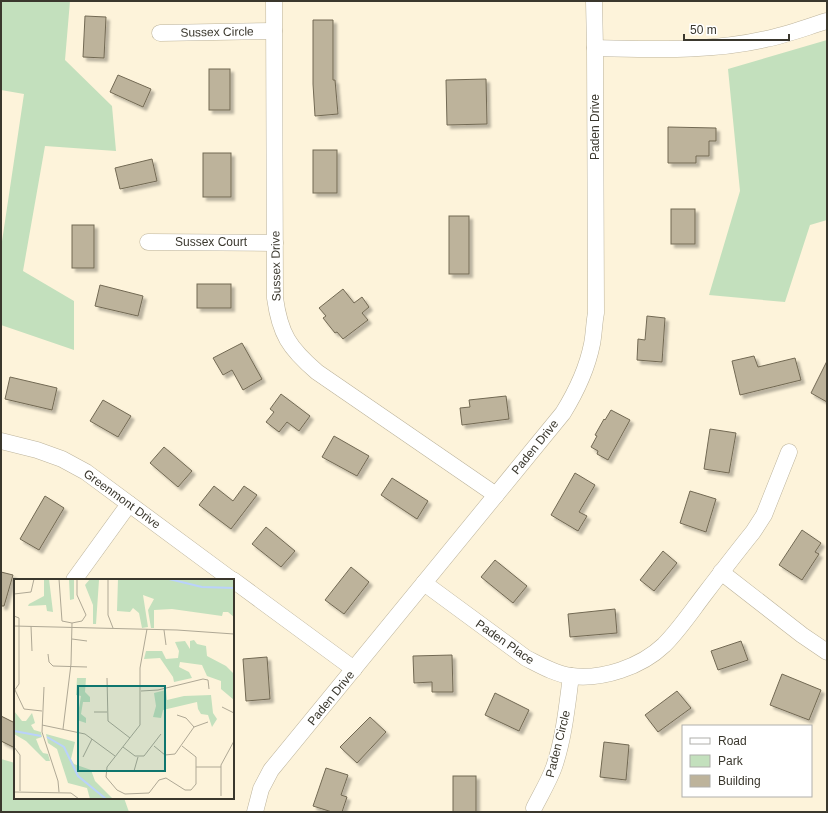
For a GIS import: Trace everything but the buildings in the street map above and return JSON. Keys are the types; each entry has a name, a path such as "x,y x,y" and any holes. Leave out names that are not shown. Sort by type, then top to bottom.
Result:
{"street":[{"name":"Sussex Drive","path":"274,1 275,298 277,314 282,329 289,344 302,359 317,372 496,496"},
{"name":"Paden Drive","path":"255,812 261,789 271,770 563,413 572,399 587,366 592,344 596,313 594,1"},
{"path":"595,48 688,48 728,45 766,39 827,21"},
{"name":"Sussex Circle","path":"160,33 274,31"},
{"name":"Sussex Court","path":"148,242 275,243"},
{"name":"Greenmont Drive","path":"1,440 62,459 86,472 232,579"},
{"name":"Paden Place","path":"424,583 526,658 549,670 571,676 586,676 628,668 654,654 665,644 764,515 789,452"},
{"path":"75,579 129,504"},
{"path":"721,572 802,635 827,652"},
{"name":"Greenmont Drive","path":"234,581 354,669"},
{"name":"Paden Circle","path":"534,808 555,766 562,734 571,676"}],"green space":[{"path":"1,1 70,1 65,60 112,106 116,151 45,146 23,271 74,301 74,350 1,325 1,248 24,94 1,90"},
{"path":"827,40 827,220 810,225 785,302 709,295 740,191 728,69"},
{"path":"1,759 14,763 14,799 124,799 129,812 1,812"}]}
